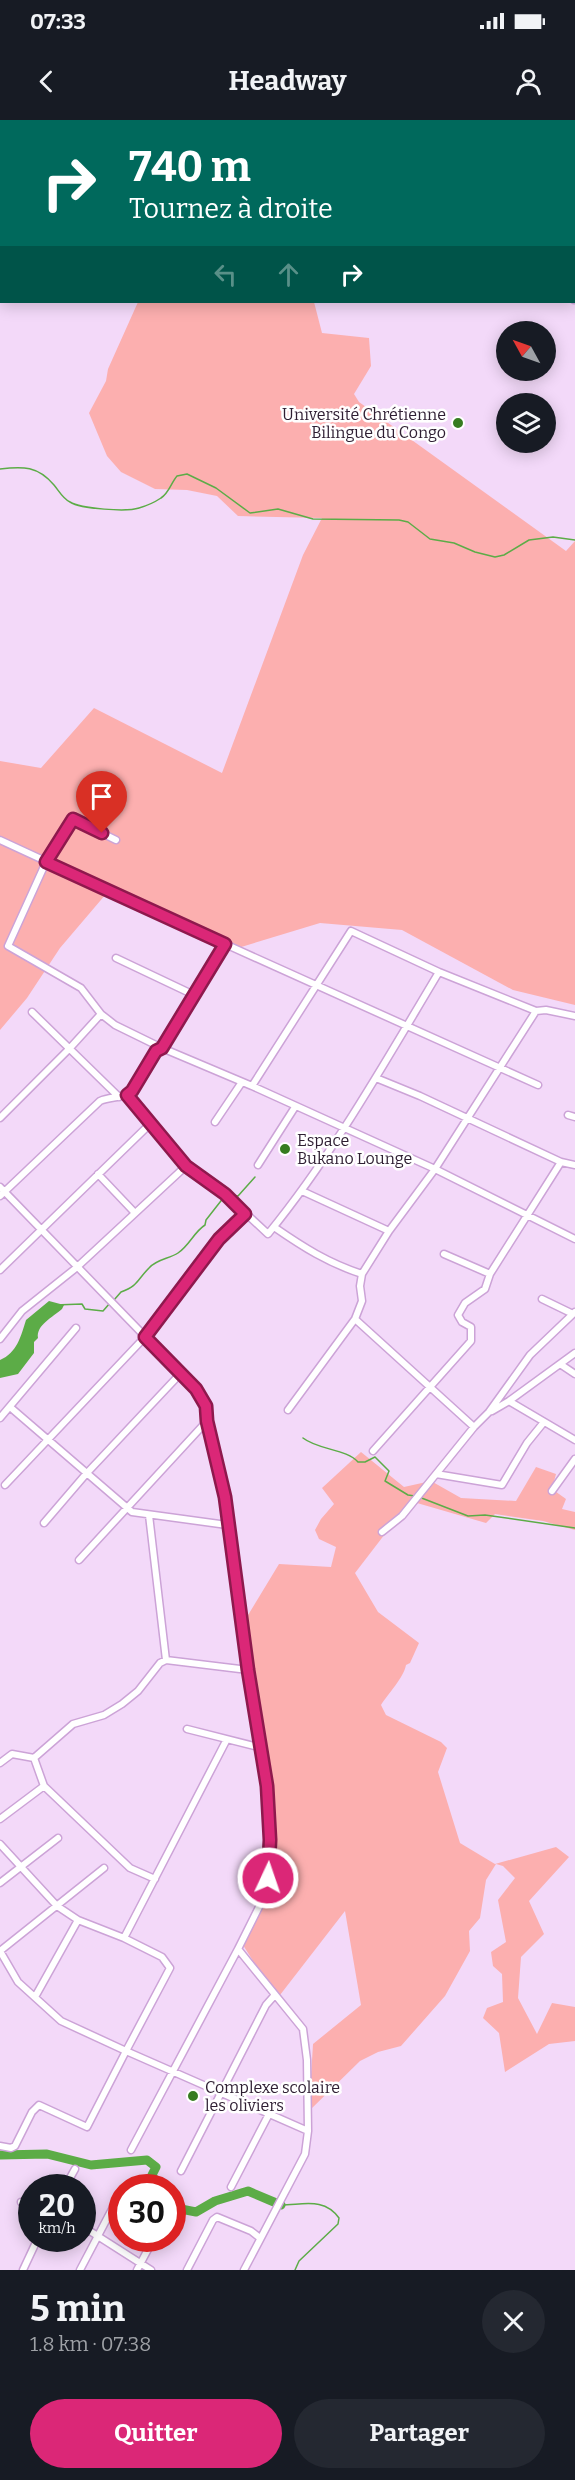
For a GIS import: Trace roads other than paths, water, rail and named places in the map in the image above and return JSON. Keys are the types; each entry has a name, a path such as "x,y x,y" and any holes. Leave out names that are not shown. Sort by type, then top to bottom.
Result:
{"street":[{"path":"116,840 73,819 46,862 8,946 81,988 101,1014 115,1025 435,1169 575,1239"},
{"path":"0,840 538,1085"},
{"path":"252,1086 351,931 439,972 536,1011 546,1010 575,1017"},
{"path":"131,2150 174,2073 266,1893 270,1840 262,1748 248,1670 225,1497 207,1421 206,1406 196,1389 181,1373 1,1191 100,1101 109,1097 127,1095 132,1091 156,1051 162,1048 225,944"},
{"path":"116,958 194,995"},
{"path":"127,1095 186,1166 226,1195 268,1234 302,1191 344,1130 439,972"},
{"path":"32,1011 119,1097"},
{"path":"288,1410 355,1319 362,1301 360,1286 362,1274 435,1169 536,1011"},
{"path":"0,1118 101,1014"},
{"path":"376,1078 561,1162 575,1165"},
{"path":"215,1122 242,1082"},
{"path":"258,1165 295,1107"},
{"path":"0,1270 150,1124"},
{"path":"372,1451 471,1341 471,1327 462,1322 459,1315 465,1303 485,1289 490,1274 561,1162"},
{"path":"0,1339 22,1311 76,1268 186,1166"},
{"path":"98,1174 135,1213"},
{"path":"302,1191 390,1231"},
{"path":"5,1485 145,1337 219,1239 245,1214"},
{"path":"274,1227 306,1250 332,1264 362,1274"},
{"path":"444,1254 490,1274"},
{"path":"382,1532 402,1516 474,1427 489,1412 530,1355 574,1313 542,1299"},
{"path":"355,1319 474,1427"},
{"path":"0,1418 76,1328"},
{"path":"489,1412 509,1401 575,1353"},
{"path":"560,1364 575,1374"},
{"path":"44,1523 86,1473 181,1373"},
{"path":"509,1401 575,1440"},
{"path":"10,1407 132,1512 227,1525"},
{"path":"79,1560 207,1421"},
{"path":"436,1474 502,1485 544,1422"},
{"path":"552,1491 575,1459"},
{"path":"149,1515 166,1660"},
{"path":"34,1758 72,1724 104,1714 122,1704 138,1690 160,1663 166,1660 248,1670"},
{"path":"187,1729 226,1741 262,1748"},
{"path":"124,1938 226,1741"},
{"path":"0,1763 12,1754 34,1758"},
{"path":"34,1758 44,1786 130,1868 155,1879"},
{"path":"0,1819 44,1786"},
{"path":"0,1883 58,1838"},
{"path":"0,1844 57,1906 78,1920 124,1938 162,1957 170,1968 87,2127 39,2105 32,2112 13,2148 0,2146"},
{"path":"104,1868 0,1951 18,1982 61,2021 308,2131"},
{"path":"35,1997 78,1920"},
{"path":"238,1949 303,2029 307,2060 308,2131 305,2154 244,2270"},
{"path":"181,2171 266,2005 274,1996"},
{"path":"231,2187 269,2114"},
{"path":"72,2174 75,2169"},
{"path":"80,2270 108,2216"},
{"path":"187,2270 213,2220 217,2217 251,2231 260,2238"},
{"path":"97,2236 139,2267 151,2270"},
{"path":"23,2270 31,2252"},
{"path":"139,2267 147,2252"}],"waterway":[{"path":"0,469 23,468 36,471 48,479 68,501 94,508 125,510 145,506 164,496 177,476 187,474 216,488 250,513 278,509 313,519 399,520 408,522 430,539 454,543 495,557 504,555 529,540 553,537 575,540"},
{"path":"227,1194 238,1196 255,1177"},
{"path":"114,1300 121,1292 134,1285 152,1265 182,1250 205,1225 206,1220 224,1197"},
{"path":"55,1305 82,1304 85,1309 103,1311 110,1303"},
{"path":"303,1438 316,1445 347,1454 358,1462 365,1462 375,1457 389,1471 385,1481 408,1495 415,1496"},
{"path":"419,1497 468,1516 485,1515 575,1528"},
{"path":"0,2155 47,2154 91,2165 147,2160 156,2167 152,2174"},
{"path":"186,2210 196,2212 215,2201 248,2191 281,2205"},
{"path":"281,2205 320,2205 333,2211 339,2218 338,2224 299,2261 295,2270"}],"place":[{"name":"Université Chrétienne Bilingue du Congo","path":"458,423"},
{"name":"Espace Bukano Lounge","path":"285,1149"},
{"name":"Complexe scolaire les oliviers","path":"193,2096"}]}
